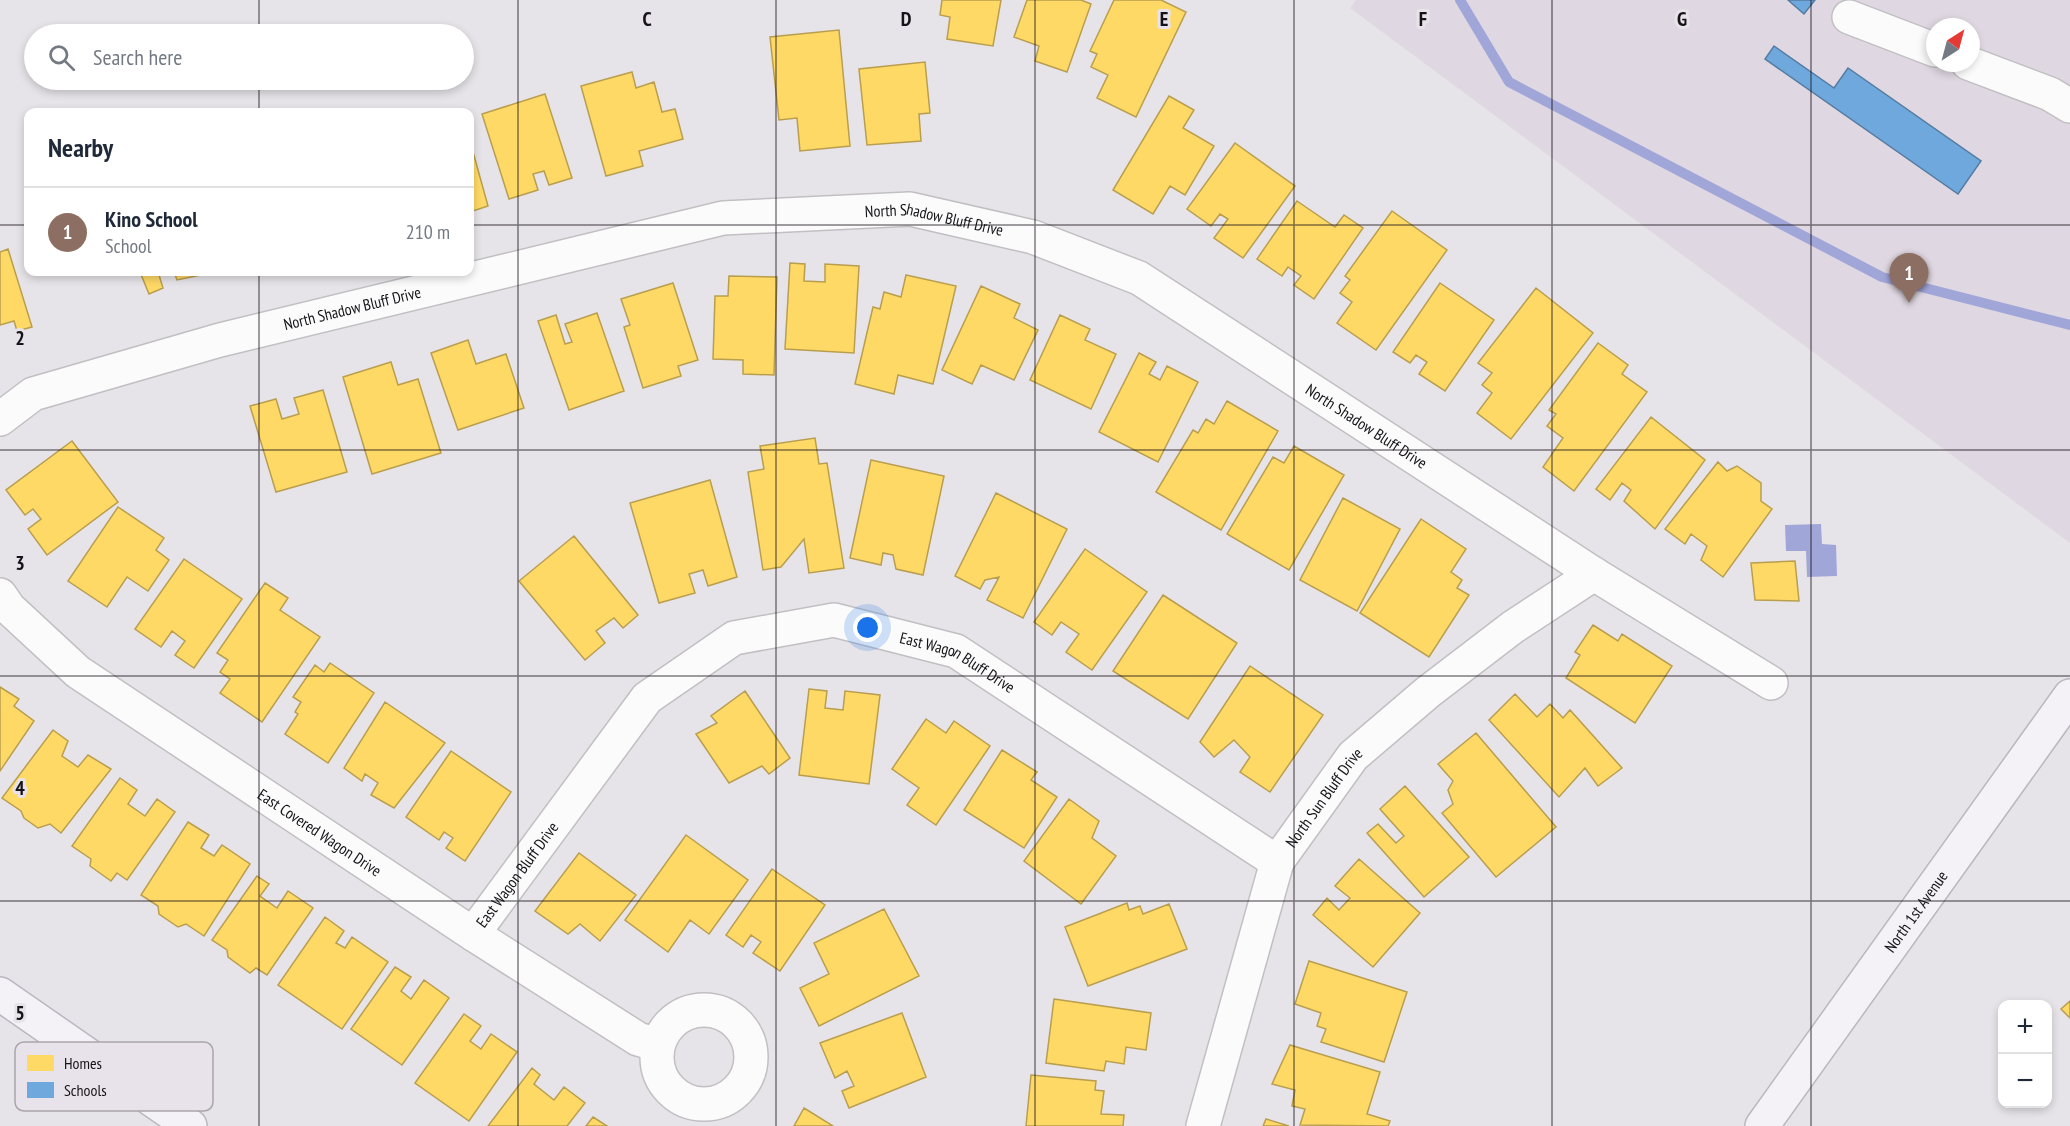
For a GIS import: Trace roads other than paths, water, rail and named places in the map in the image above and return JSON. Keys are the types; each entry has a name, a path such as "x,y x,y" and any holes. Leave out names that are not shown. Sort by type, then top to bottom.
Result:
{"main road":[{"name":"North 1st Avenue","path":"1762,1126 2070,696"},
{"path":"0,994 69,1042"},
{"path":"168,1111 190,1126"}],"street":[{"path":"1849,17 1926,47"},
{"path":"1980,68 2050,94 2070,106"},
{"name":"North Shadow Bluff Drive","path":"0,419 33,394 220,340 723,218 910,209 1033,237 1139,278 1594,574 1771,683"},
{"name":"North Sun Bluff Drive","path":"1203,1126 1277,862 1353,756 1428,692 1513,627 1594,574"},
{"name":"East Covered Wagon Drive","path":"0,595 9,608 78,672 473,934 638,1039 658,1045"},
{"name":"East Wagon Bluff Drive","path":"473,934 647,698 734,638 834,620 956,651 1277,862"}],"water":[{"path":"1821,524 1822,544 1836,545 1837,576 1807,577 1806,551 1786,551 1785,525"}],"waterway":[{"path":"1460,0 1509,82 1882,277 2070,325"}],"place":[{"name":"Kino School","path":"1909,303"}]}
